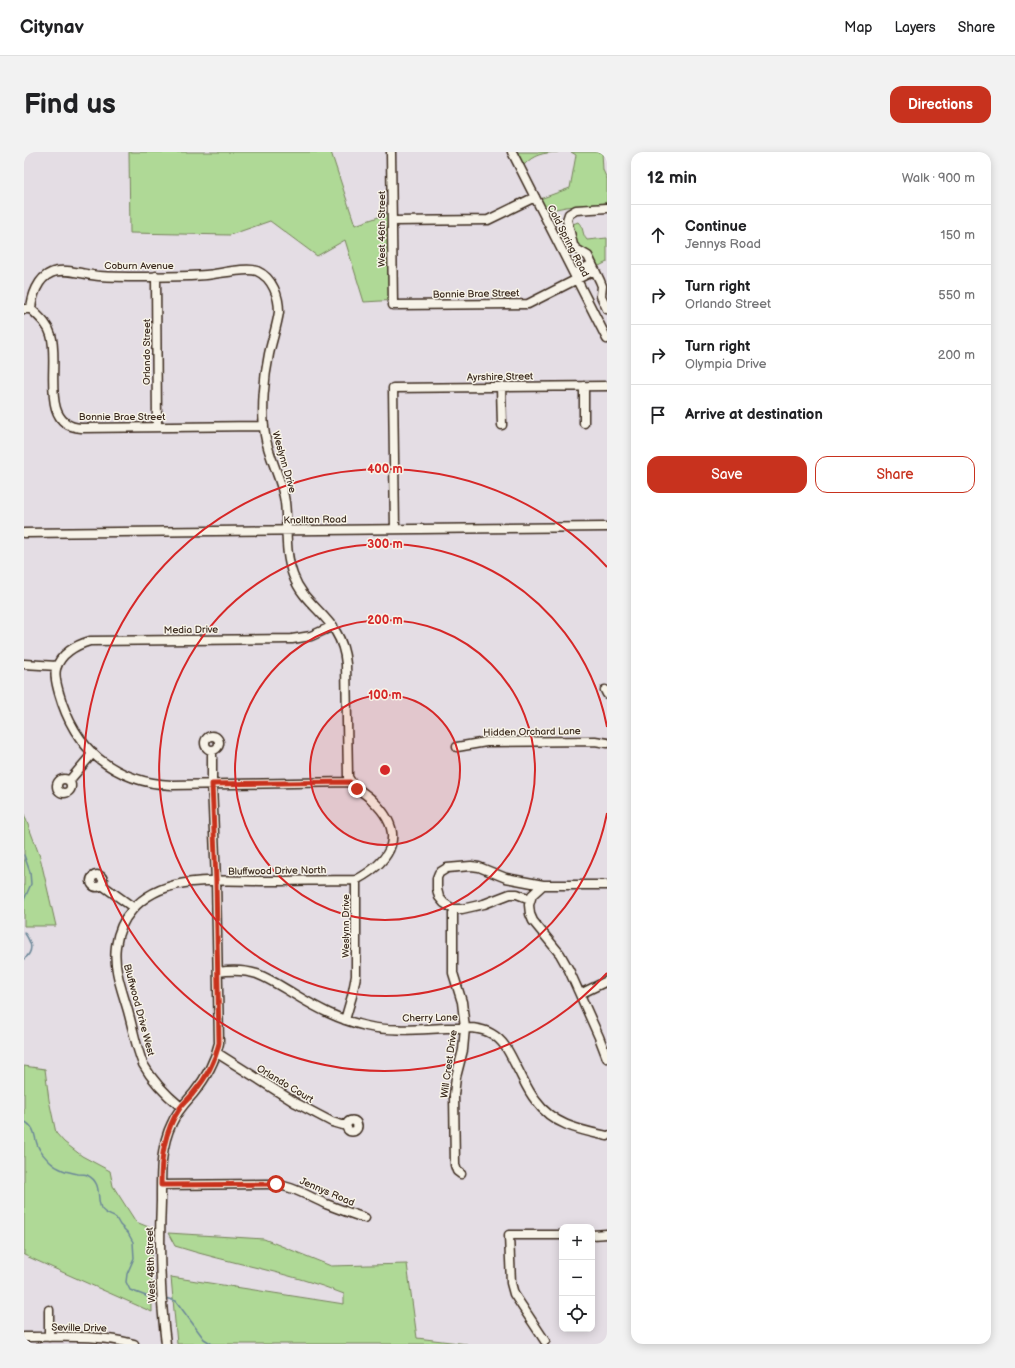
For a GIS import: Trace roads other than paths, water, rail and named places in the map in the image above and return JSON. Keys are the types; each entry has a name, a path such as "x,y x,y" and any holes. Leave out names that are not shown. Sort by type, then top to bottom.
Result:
{"street":[{"name":"West 46th Street","path":"392,152 393,305"},
{"name":"Cold Spring Road","path":"512,152 607,339"},
{"path":"392,221 488,220 535,197"},
{"path":"607,208 576,210 571,212 567,222 573,245 576,249 586,254 601,282 601,296 607,309"},
{"name":"Bonnie Brae Street","path":"393,305 528,304 593,267"},
{"name":"Coburn Avenue","path":"27,309 33,295 47,275 57,271 107,276 156,276 208,275 247,269 259,272 267,278"},
{"name":"Orlando Street","path":"156,276 157,427"},
{"name":"Weslynn Drive","path":"267,278 275,291 279,310 267,366 264,426 269,451 283,493 287,530 287,550 290,566 303,593 333,626 340,639 346,660 347,772 350,782 355,788 376,804 390,824 393,838 389,852 371,870 356,880 356,976 345,1020"},
{"name":"Bonnie Brae Street","path":"27,309 45,323 52,336 54,406 59,417 71,426 78,428 264,426"},
{"path":"584,386 584,423"},
{"name":"Ayrshire Street","path":"395,529 393,388 607,386"},
{"path":"501,387 502,425"},
{"name":"Knollton Road","path":"24,533 607,527"},
{"name":"Media Drive","path":"57,666 62,658 73,648 84,643 95,641 292,639 311,636 333,626"},
{"path":"24,664 57,666 56,680 67,716 80,738 93,752 116,770 144,781 167,784 350,782"},
{"name":"Hidden Orchard Lane","path":"457,747 486,742 594,741 607,743"},
{"path":"161,1185 162,1158 165,1141 171,1123 181,1107 204,1080 214,1062 220,1037 212,750"},
{"path":"69,781 93,752"},
{"path":"530,899 517,894 510,894 484,904 462,909 453,909 444,903 439,897 437,889 438,875 441,871 447,868 476,866 506,878 543,886 607,885"},
{"name":"Bluffwood Drive North","path":"134,908 149,896 169,887 188,883 216,881 356,880"},
{"path":"102,884 134,908"},
{"path":"543,886 533,893 530,899 530,911 534,921 560,954 580,994 607,1058"},
{"name":"Bluffwood Drive West","path":"134,908 123,924 118,937 115,959 118,975 143,1064 160,1089 181,1107"},
{"name":"Will Crest Drive","path":"453,909 453,973 462,1002 465,1028 463,1050 456,1077 454,1095 455,1164 457,1171 460,1174"},
{"name":"Cherry Lane","path":"218,972 237,971 263,976 316,1007 345,1020 365,1026 384,1029 465,1028 486,1031 502,1041 508,1049 535,1100 551,1117 570,1127 607,1136"},
{"path":"580,994 607,981"},
{"name":"Orlando Court","path":"217,1053 296,1103 332,1122 346,1126"},
{"name":"Jennys Road","path":"161,1185 281,1185 294,1188 328,1204 365,1218"},
{"name":"West 48th Street","path":"161,1185 161,1269 166,1344"},
{"path":"595,1234 607,1234"},
{"path":"545,1341 514,1292 510,1275 509,1235 559,1235"},
{"path":"49,1310 49,1337"},
{"name":"Seville Drive","path":"24,1337 98,1337 134,1344"}],"waterway":[{"path":"24,855 30,872 31,884 24,900"},
{"path":"24,932 31,946 30,953 24,959"},
{"path":"24,1121 29,1124 34,1131 41,1152 53,1165 60,1169 78,1174 84,1174 92,1178 97,1186 102,1210 116,1218 133,1242 134,1258 127,1274 126,1282 130,1290 154,1299 159,1299"},
{"path":"165,1298 176,1301 204,1339 212,1344"}]}
